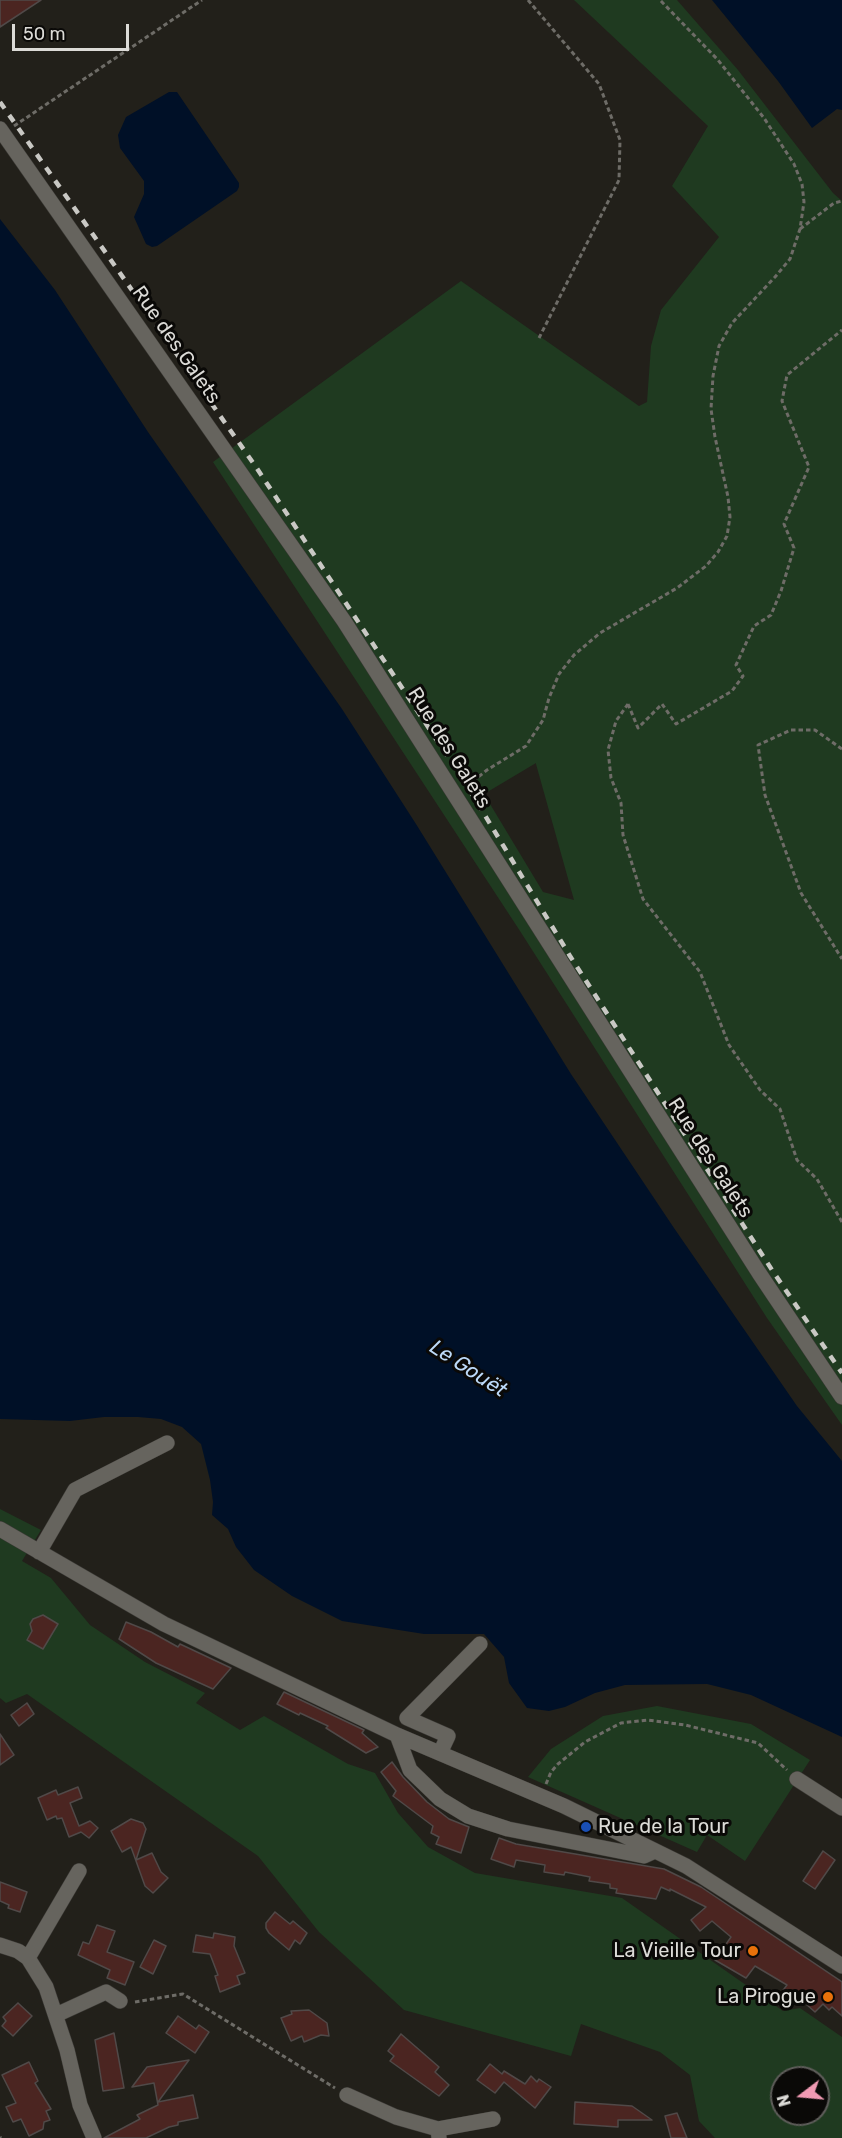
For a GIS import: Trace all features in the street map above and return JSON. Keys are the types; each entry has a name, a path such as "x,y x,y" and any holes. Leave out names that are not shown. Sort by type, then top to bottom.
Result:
{"street":[{"name":"Rue des Galets","path":"1,131 344,621 759,1273 842,1397"},
{"path":"39,1552 75,1490 167,1443"},
{"path":"0,1529 164,1624 397,1735 541,1797 686,1866 842,1966"},
{"path":"440,1753 448,1736 407,1718 480,1644"},
{"path":"397,1735 410,1770 440,1798 468,1816 508,1829 644,1856 655,1851"},
{"path":"797,1779 842,1808"},
{"path":"28,1958 79,1871"},
{"path":"0,1945 18,1951 28,1958 46,1987 56,2015 80,2105 94,2138"},
{"path":"56,2015 106,1992 120,2001"},
{"path":"347,2095 438,2134 493,2119"}],"path":[{"path":"1,131 202,0"},
{"path":"528,0 599,84 620,140 620,180 539,338"},
{"path":"454,796 487,770 526,746 543,720 559,674 574,655 600,633 677,588 706,566 718,552 727,536 730,517 711,410 713,376 719,346 732,323 790,259 800,229 804,202 802,184 795,164 764,118 718,60 660,0"},
{"path":"800,229 834,203 842,201"},
{"path":"842,330 787,375 782,401 809,467 784,524 794,548 781,591 771,615 754,626 736,665 743,676 732,691 676,724 662,704 638,728 628,704 616,721 608,750 611,777 621,803 623,835 643,899 700,972 729,1045 760,1090 780,1109 797,1160 817,1179 842,1222"},
{"path":"842,749 815,730 791,730 758,745 765,795 801,893 842,960"},
{"path":"541,1797 551,1772 585,1742 621,1723 648,1720 758,1743 797,1779"},
{"path":"120,2001 142,2002 166,1995 183,1994 347,2095"}],"green space":[{"path":"574,0 677,0 738,70 833,193 842,201 842,1425 767,1318 520,931 213,462 461,281 639,406 647,402 651,346 661,310 719,237 672,186 708,126","holes":["536,763 574,900 543,892 484,794"]},
{"path":"0,1509 41,1530 22,1561 51,1578 90,1625 145,1662 205,1693 196,1703 240,1730 264,1716 348,1764 375,1773 398,1813 428,1847 475,1873 622,1898 783,2011 800,2008 842,2037 842,2138 715,2138 699,2121 690,2075 660,2052 581,2024 571,2056 404,2010 319,1932 258,1856 27,1694 6,1703 0,1698"},
{"path":"657,1706 751,1724 810,1760 745,1861 707,1835 697,1852 528,1777 551,1749 603,1716"}],"water":[{"path":"712,0 842,0 842,110 837,109 812,128 778,81"},
{"path":"169,92 177,92 239,183 239,187 237,191 157,246 152,247 146,244 134,217 144,194 144,181 120,148 118,135 126,117"},
{"name":"Le Gouët","path":"0,219 55,290 148,432 342,709 571,1074 674,1228 797,1406 842,1461 842,1737 751,1695 707,1684 625,1685 595,1693 565,1707 549,1711 527,1708 509,1683 504,1657 484,1634 424,1634 342,1621 292,1596 254,1570 236,1547 228,1529 212,1515 210,1480 201,1444 182,1427 161,1419 138,1417 104,1417 70,1421 0,1419"}],"building":[{"path":"0,0 41,0 0,27"},
{"path":"43,1615 58,1624 43,1649 27,1640 32,1631 30,1624 33,1619"},
{"path":"126,1622 151,1632 178,1647 180,1644 231,1668 213,1689 156,1663 119,1639"},
{"path":"284,1692 364,1730 362,1733 378,1747 366,1753 326,1728 328,1726 277,1704"},
{"path":"27,1703 34,1714 19,1726 11,1715"},
{"path":"0,1734 14,1755 0,1765"},
{"path":"392,1762 427,1802 449,1819 469,1827 461,1853 436,1844 439,1837 431,1833 433,1826 393,1796 396,1791 381,1772"},
{"path":"78,1787 82,1798 70,1803 79,1826 90,1821 98,1828 89,1838 81,1832 69,1837 62,1818 57,1819 56,1816 47,1820 38,1798 56,1790 58,1795"},
{"path":"131,1819 143,1823 146,1829 136,1860 152,1853 161,1872 168,1878 153,1893 145,1886 131,1847 122,1852 111,1831"},
{"path":"499,1838 516,1844 664,1869 701,1887 842,1982 842,2016 832,2007 829,2010 823,2004 815,2012 798,1997 778,1997 787,1985 755,1966 746,1978 715,1960 731,1937 712,1921 700,1931 691,1920 706,1907 670,1889 670,1891 661,1887 656,1899 616,1893 617,1889 610,1888 610,1884 589,1881 590,1877 565,1872 564,1875 544,1872 545,1865 516,1860 514,1867 491,1859"},
{"path":"823,1851 835,1860 815,1889 803,1881"},
{"path":"0,1882 27,1892 20,1912 8,1908 9,1905 0,1901"},
{"path":"275,1912 290,1924 293,1921 307,1933 300,1944 295,1940 289,1950 269,1933 266,1923"},
{"path":"97,1925 115,1931 107,1952 134,1962 125,1985 107,1978 110,1970 78,1955 83,1942 89,1944"},
{"path":"214,1933 235,1937 234,1946 245,1973 237,1976 240,1984 220,1992 215,1976 218,1975 210,1954 193,1952 196,1935 213,1938"},
{"path":"154,1940 166,1946 153,1974 140,1967"},
{"path":"18,2003 32,2016 13,2036 2,2026 6,2021 3,2017"},
{"path":"309,2010 327,2023 329,2036 321,2035 304,2042 302,2036 291,2041 281,2018 292,2014 291,2011"},
{"path":"178,2016 196,2029 199,2025 209,2032 195,2053 166,2033"},
{"path":"114,2033 124,2088 103,2091 95,2040"},
{"path":"401,2034 439,2067 435,2072 449,2085 439,2096 390,2061 394,2056 388,2051"},
{"path":"189,2060 158,2102 193,2095 198,2118 178,2122 178,2125 146,2138 104,2138 140,2119 137,2115 158,2105 154,2083 132,2087 147,2067"},
{"path":"29,2062 38,2081 35,2083 51,2109 46,2111 50,2120 44,2122 43,2129 29,2136 21,2119 13,2122 6,2107 16,2103 2,2075"},
{"path":"490,2064 502,2074 504,2071 525,2084 531,2076 537,2082 539,2079 551,2087 535,2108 504,2082 495,2093 477,2080"},
{"path":"575,2102 632,2106 652,2120 618,2120 618,2127 574,2124"},
{"path":"677,2113 687,2138 671,2138 665,2116"}],"railway":[{"path":"0,102 256,467 466,784 570,956 772,1270 842,1373"}],"place":[{"name":"Rue de la Tour","path":"586,1827"},
{"name":"La Vieille Tour","path":"753,1951"},
{"name":"La Pirogue","path":"828,1997"}]}
